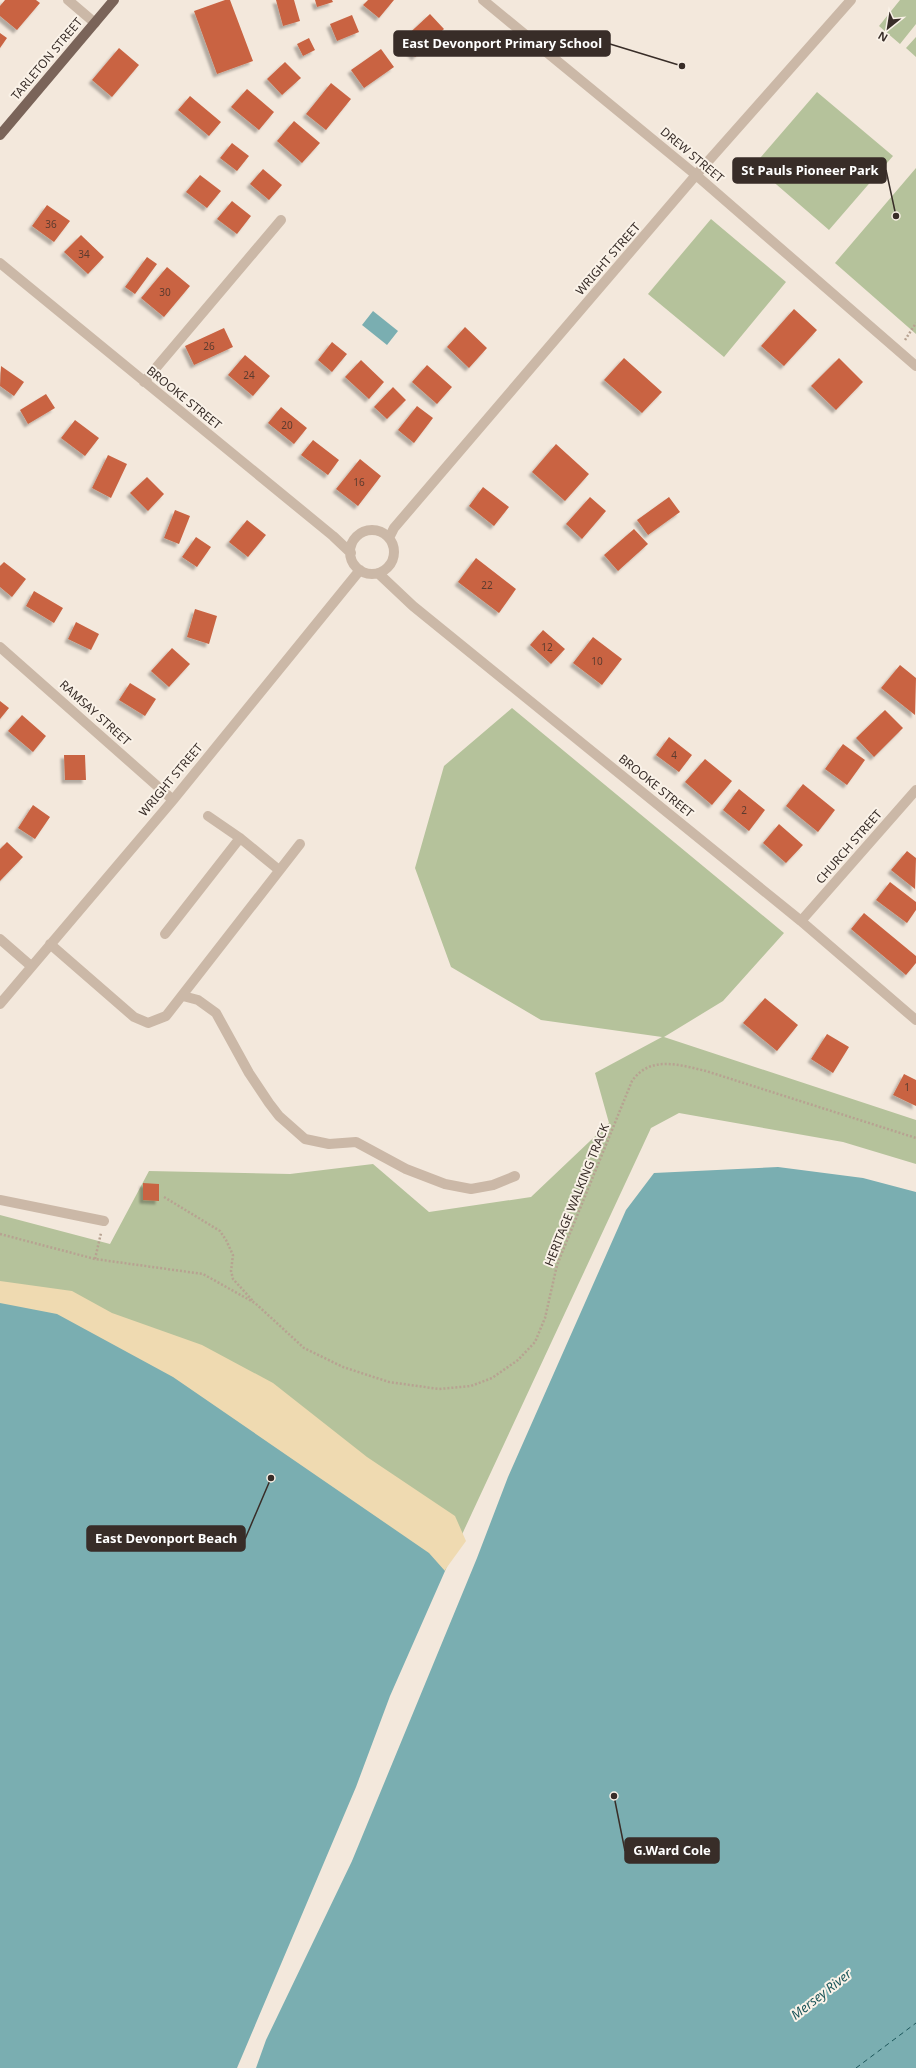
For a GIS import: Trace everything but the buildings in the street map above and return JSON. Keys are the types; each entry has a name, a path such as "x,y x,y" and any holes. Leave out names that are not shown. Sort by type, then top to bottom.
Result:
{"main road":[{"name":"TARLETON STREET","path":"0,135 114,0"}],"street":[{"path":"68,0 95,23"},
{"name":"DREW STREET","path":"483,0 696,175 916,366"},
{"name":"WRIGHT STREET","path":"389,538 394,528 696,175 852,0"},
{"path":"144,382 281,220"},
{"name":"BROOKE STREET","path":"0,263 333,536 351,553"},
{"path":"378,531 389,538 393,545 393,559 385,570 378,574 366,573 360,570 352,560 351,553 354,540 365,532 378,531"},
{"name":"WRIGHT STREET","path":"0,1004 172,800 360,570"},
{"name":"BROOKE STREET","path":"378,574 414,606 801,921 916,1020"},
{"name":"RAMSAY STREET","path":"0,647 172,800"},
{"name":"CHURCH STREET","path":"801,921 916,790"},
{"path":"208,816 240,838 279,870"},
{"path":"165,934 240,838"},
{"path":"50,944 134,1017 148,1023 166,1016 300,844"},
{"path":"0,939 31,966"},
{"path":"183,996 198,1000 216,1013 249,1073 269,1103 279,1116 305,1139 329,1144 356,1142 406,1169 445,1184 471,1189 493,1185 515,1176"},
{"path":"0,1200 104,1221"}],"path":[{"path":"898,351 916,324"},
{"name":"HERITAGE WALKING TRACK","path":"0,1234 95,1260 202,1274 255,1303 304,1348 343,1367 389,1382 439,1389 471,1386 492,1378 518,1360 535,1342 551,1296 557,1265 632,1081 638,1072 654,1065 675,1064 706,1071 916,1138"},
{"path":"164,1197 220,1231 233,1255 231,1271 233,1279 255,1303"},
{"path":"95,1260 104,1221"}],"green space":[{"path":"900,0 916,0 916,24 900,44 879,26"},
{"path":"916,37 916,57 906,48"},
{"path":"817,92 893,156 829,230 754,165"},
{"path":"916,168 916,334 835,263"},
{"path":"711,219 786,282 724,357 648,294"},
{"path":"512,708 784,933 723,1001 664,1037 916,1120 916,1164 843,1142 679,1113 651,1128 445,1571 429,1552 0,1303 0,1215 110,1244 149,1171 290,1174 373,1164 429,1212 531,1197 609,1123 595,1073 662,1037 541,1020 451,967 415,868 444,766"}],"sand":[{"path":"0,1281 72,1291 112,1313 202,1345 273,1383 367,1457 455,1516 466,1541 421,1603 0,1420"}],"water":[{"path":"373,311 398,331 387,345 362,325"},
{"name":"Mersey River","path":"778,1167 863,1178 916,1192 916,2068 256,2068 266,2040 352,1861 477,1558 508,1477 626,1210 654,1173"},
{"path":"0,1303 57,1314 173,1377 429,1553 445,1571 390,1696 356,1787 237,2068 0,2068"}],"ferry route":[{"path":"856,2068 916,2023"}],"place":[{"name":"East Devonport Primary School","path":"682,66"},
{"name":"St Pauls Pioneer Park","path":"896,216"},
{"name":"East Devonport Beach","path":"271,1478"},
{"name":"G.Ward Cole","path":"614,1796"}]}
